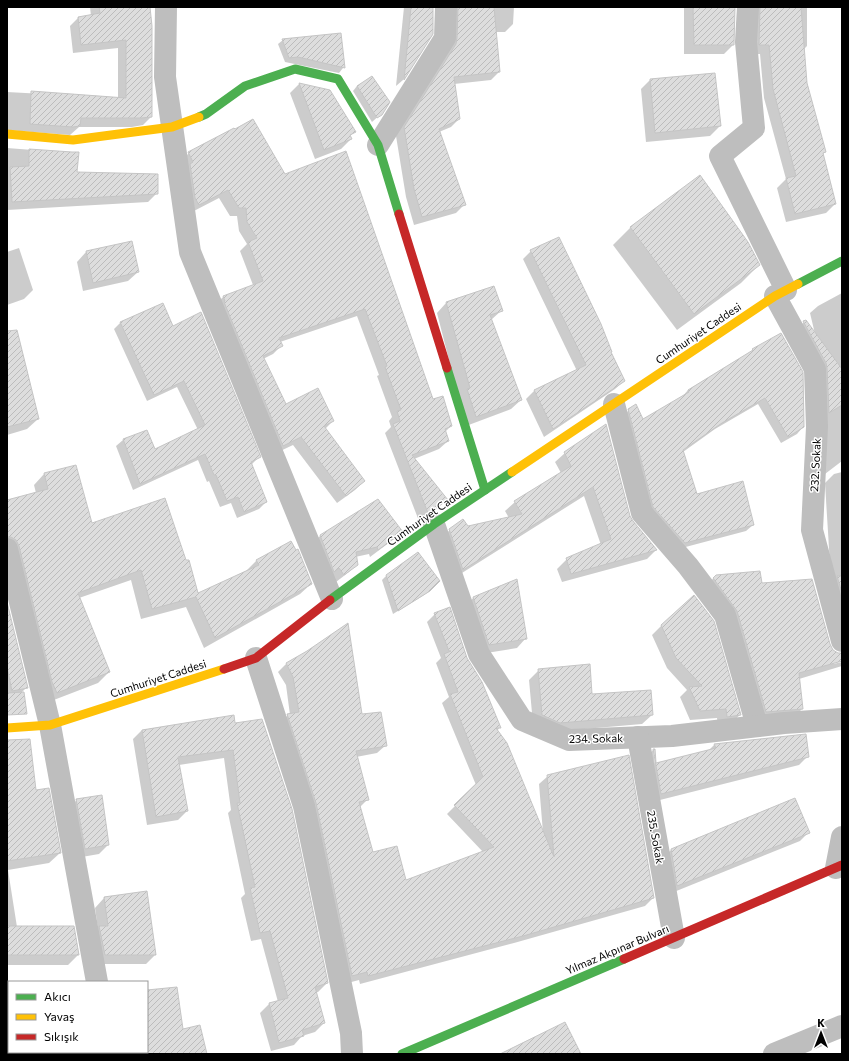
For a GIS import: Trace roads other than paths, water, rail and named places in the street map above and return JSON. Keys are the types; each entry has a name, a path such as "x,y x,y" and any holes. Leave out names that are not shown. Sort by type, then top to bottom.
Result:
{"main road":[{"path":"7,134 73,140 172,127 206,114 245,86 295,69 338,79 378,145 485,490"},
{"name":"Cumhuriyet Caddesi","path":"7,728 50,725 256,658 332,599 434,524 780,293 842,261"},
{"name":"Yılmaz Akpınar Bulvarı","path":"402,1054 839,867"}],"street":[{"path":"166,7 165,78 190,252 332,599"},
{"path":"378,145 444,38 446,7"},
{"name":"232. Sokak","path":"748,7 746,42 754,128 720,156 815,369 817,428 812,530 842,641"},
{"path":"614,404 642,512 688,566 725,615 757,726"},
{"name":"234. Sokak","path":"434,524 479,654 522,720 569,740 672,736 784,722 842,719"},
{"path":"7,549 50,725 97,981"},
{"path":"256,658 304,806 351,1033 352,1054"},
{"name":"235. Sokak","path":"638,737 674,938"},
{"path":"839,867 842,837"},
{"path":"774,1054 842,1026"}]}
